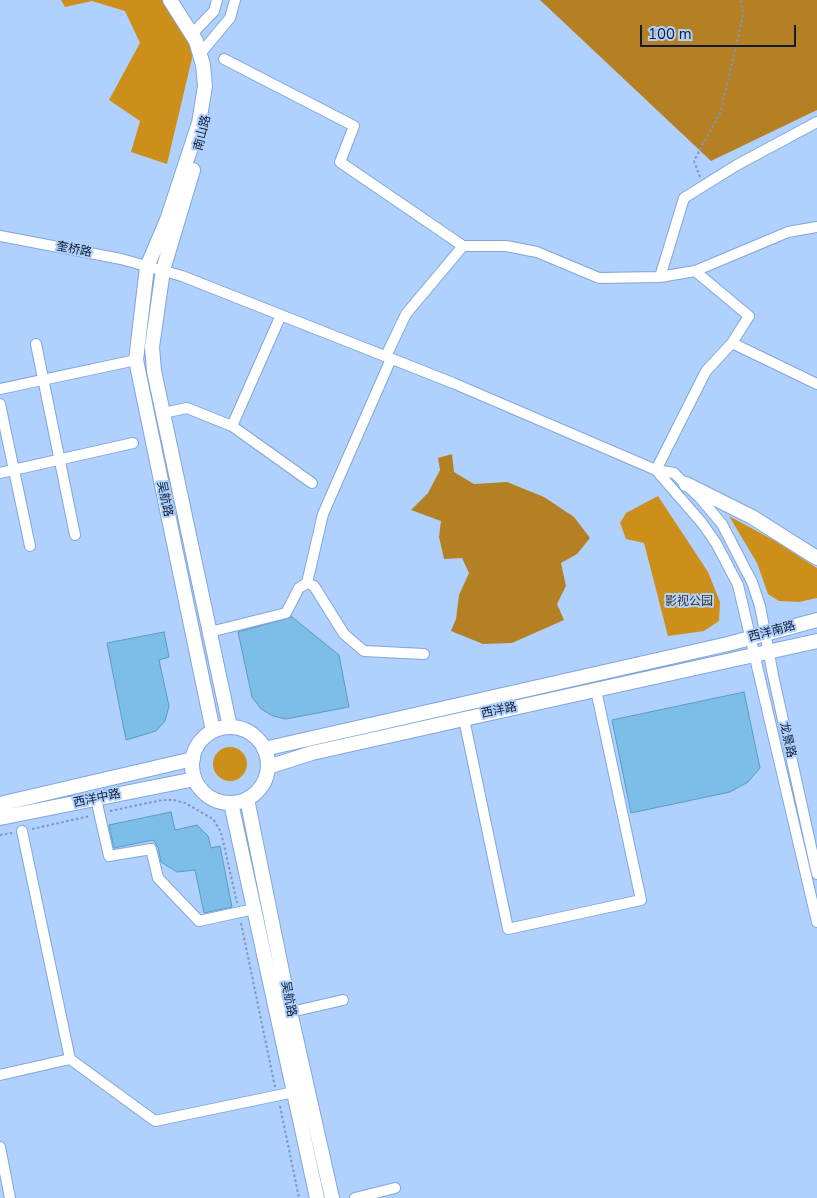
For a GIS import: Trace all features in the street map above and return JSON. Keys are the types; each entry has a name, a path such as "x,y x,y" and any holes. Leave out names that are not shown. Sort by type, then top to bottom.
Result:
{"main road":[{"name":"南山路","path":"170,0 195,31"},
{"name":"南山路","path":"163,270 206,126 214,81 204,50 180,0"},
{"name":"南山路","path":"147,267 167,220 199,123 205,86 204,50"},
{"name":"吴航路","path":"147,267 136,360 214,731"},
{"name":"吴航路","path":"163,270 152,347 154,371 230,727"},
{"path":"686,484 752,517 817,558"},
{"name":"西洋南路","path":"728,644 817,620"},
{"name":"西洋南路","path":"732,660 817,641"},
{"name":"西洋路","path":"264,749 728,644"},
{"name":"西洋路","path":"268,767 312,753 732,660"},
{"path":"204,685 220,682"},
{"path":"230,727 250,733 264,749 268,767 262,786 247,799 231,803 220,802 209,797 200,789 195,779 193,759 198,744 214,731 230,727"},
{"path":"309,739 312,753"},
{"name":"西洋中路","path":"0,804 193,759"},
{"path":"125,775 129,792"},
{"name":"西洋中路","path":"0,818 195,779"},
{"name":"吴航路","path":"247,799 290,1012 332,1198"},
{"name":"吴航路","path":"231,803 317,1198"},
{"path":"246,870 262,867"}],"street":[{"path":"195,31 214,11 217,0"},
{"path":"204,50 230,18 235,0"},
{"path":"224,59 354,126 340,162 463,246 506,246 537,252 599,278 660,277 695,271 788,232 817,227"},
{"path":"660,277 684,198 817,122"},
{"name":"奎桥路","path":"0,236 121,259 163,270 389,358"},
{"path":"210,632 286,613 299,588 307,583 323,514 406,314 463,246"},
{"path":"695,271 749,316 732,343 706,371 656,470 702,523 729,566 758,636"},
{"path":"232,426 281,315"},
{"path":"732,343 817,384"},
{"path":"36,344 75,535"},
{"name":"龙景路","path":"389,358 656,470 674,473 713,512 729,535 749,574 760,606 758,636 817,874"},
{"path":"0,389 136,360"},
{"path":"0,404 30,546"},
{"path":"163,413 187,408 232,426 312,483"},
{"path":"0,474 133,442"},
{"path":"307,583 314,586 344,634 364,651 424,654"},
{"path":"762,653 817,922"},
{"path":"464,718 508,929 641,900 596,690"},
{"path":"96,799 109,856 151,848 158,878 200,921 254,909"},
{"path":"22,831 70,1059 155,1121 294,1092"},
{"path":"290,1012 343,1000"},
{"path":"0,1075 70,1059"},
{"path":"0,1147 10,1198"},
{"path":"354,1198 395,1188"}],"path":[{"path":"704,186 694,161 721,111 743,16 741,0"},
{"path":"0,835 162,800 185,802 213,819 221,832 299,1198"}],"green space":[{"path":"61,0 163,0 186,33 193,54 167,164 131,152 140,121 109,100 140,43 125,11 92,1 65,7"},
{"name":"影视公园","path":"658,496 708,572 720,602 719,621 704,631 668,636 644,543 626,539 620,523 626,513"},
{"path":"729,516 775,541 817,568 817,598 799,602 779,601 768,594 757,563"},
{"path":"230,747 237,748 242,752 246,757 246,771 242,776 237,780 230,781 223,780 218,776 214,771 213,764 214,757 218,752 223,748"}],"shaded area":[{"path":"540,0 817,0 817,110 711,161"},
{"path":"452,454 454,472 474,484 507,482 544,497 574,517 590,538 577,554 561,563 566,586 557,604 564,620 512,643 483,644 451,631 456,619 459,595 469,573 462,558 444,559 439,537 441,521 411,510 428,493 440,470 438,458"}],"building":[{"path":"292,617 339,655 349,707 286,719 273,716 261,709 252,697 238,632"},
{"path":"164,632 169,657 159,660 169,706 165,721 156,731 126,740 107,643"},
{"path":"744,692 760,768 748,782 730,792 631,813 612,720"},
{"path":"171,812 175,830 197,825 208,836 211,848 220,846 232,907 204,913 195,870 177,872 161,862 158,847 153,840 114,848 109,825"}]}
